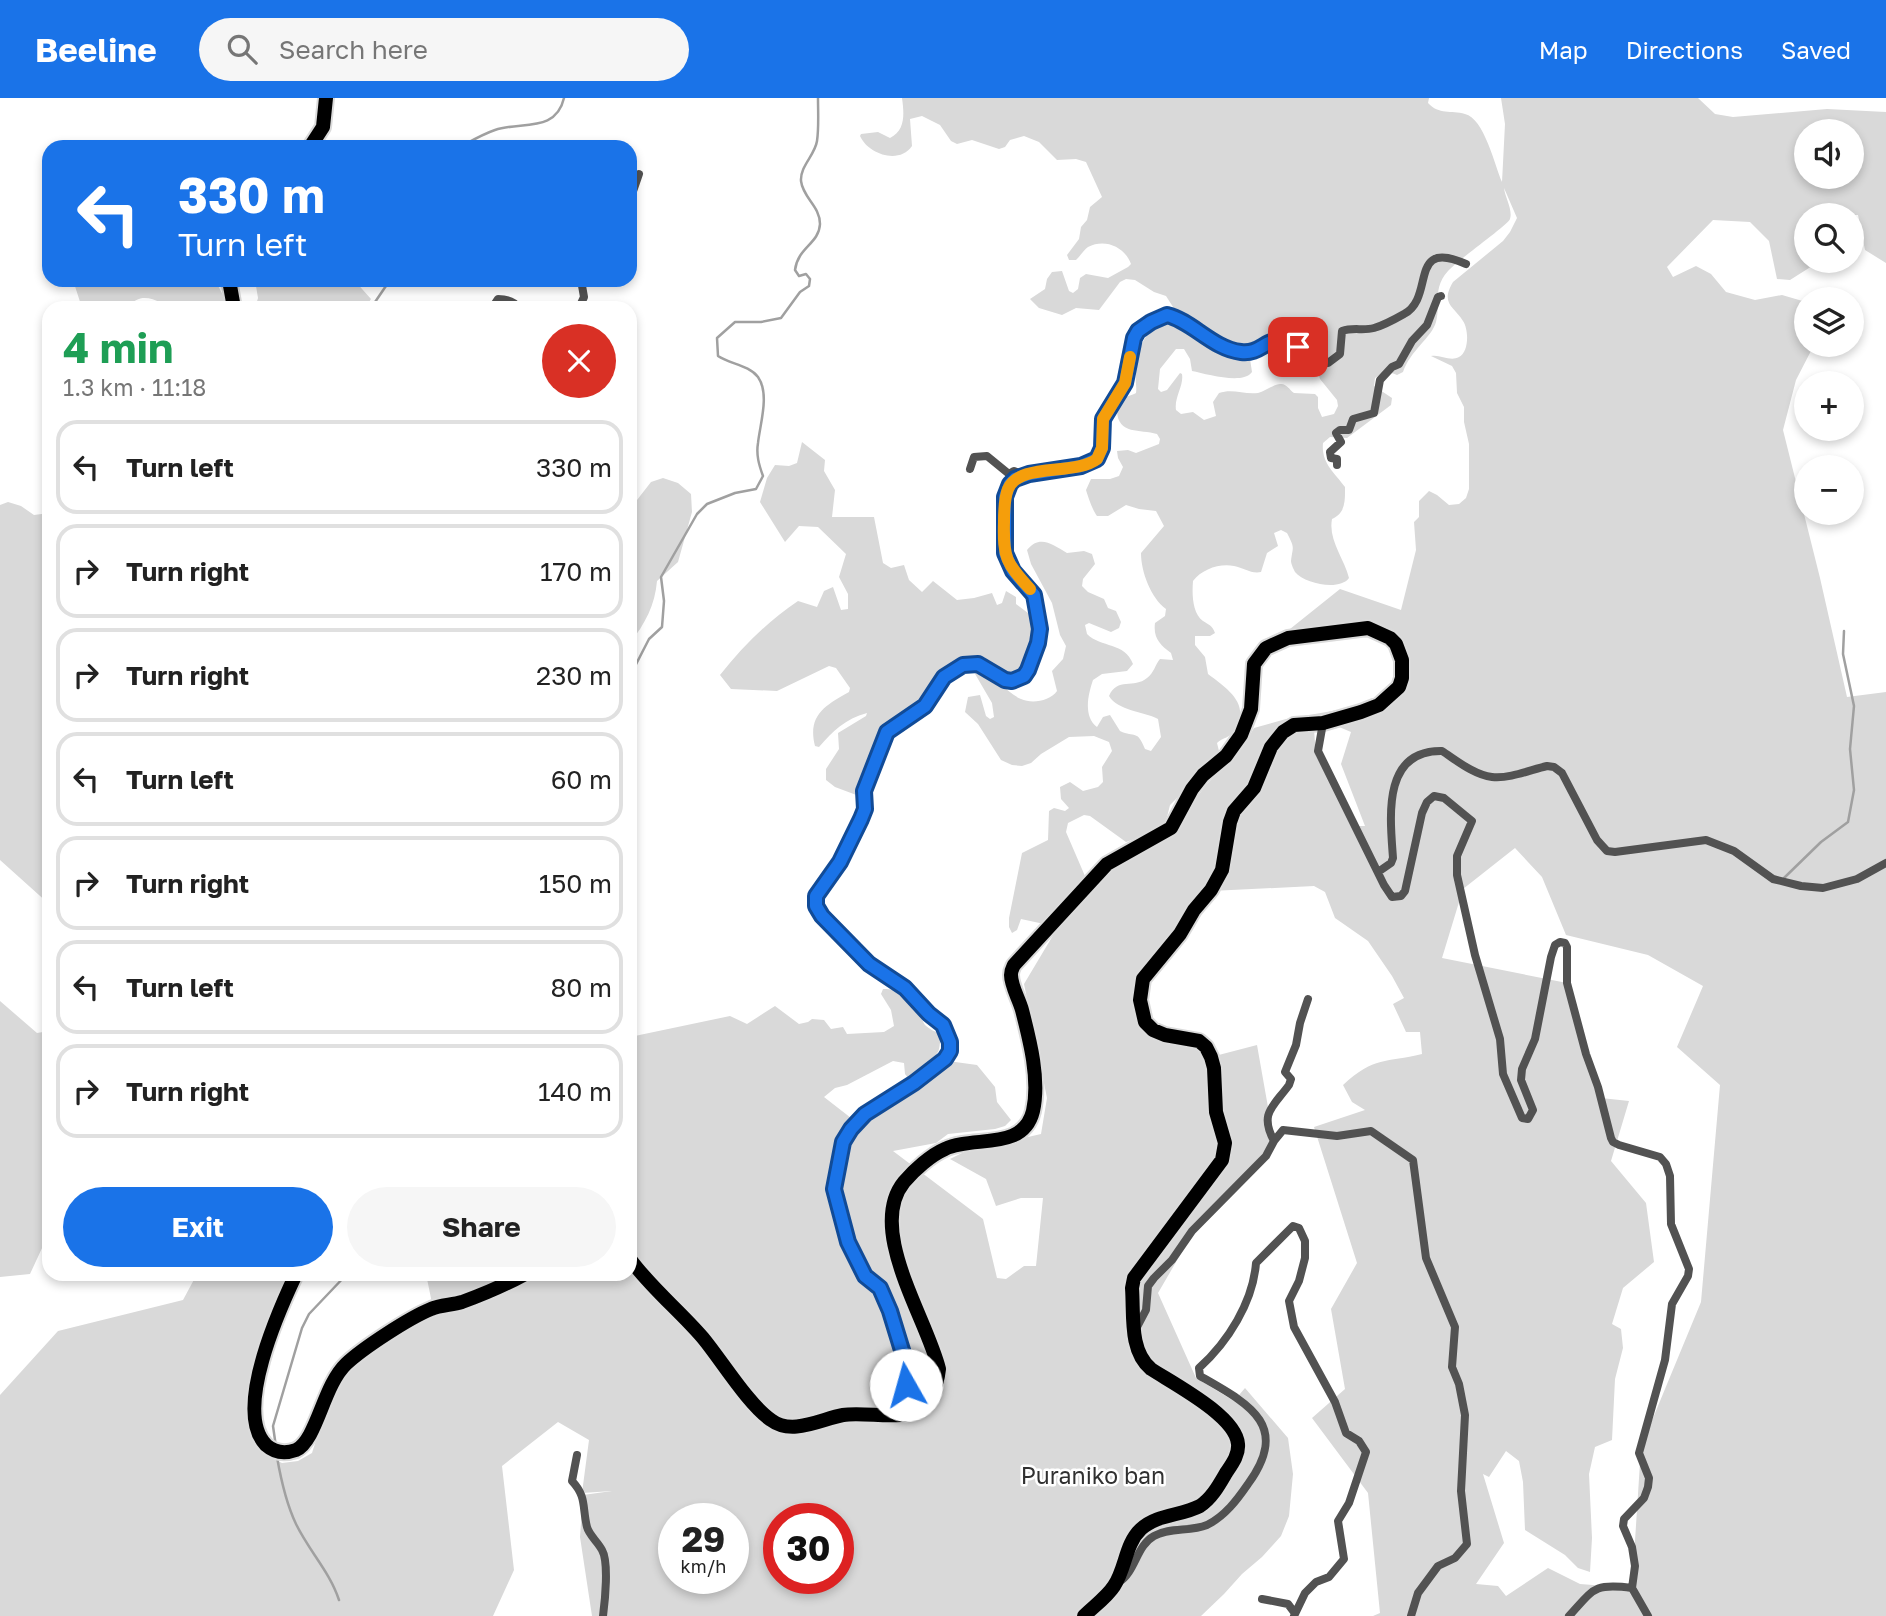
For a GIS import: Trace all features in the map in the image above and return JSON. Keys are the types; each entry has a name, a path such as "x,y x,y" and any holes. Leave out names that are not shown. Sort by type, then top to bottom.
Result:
{"highway":[{"path":"315,140 323,127 326,98"},
{"path":"637,1267 702,1337 770,1420 777,1424 809,1425 843,1415 906,1414 923,1405 938,1382 939,1369 892,1233 894,1196 916,1170 946,1148 1009,1137 1026,1124 1032,1113 1034,1076 1023,1011 1011,978 1014,965 1107,864 1171,828 1192,789 1203,775 1226,756 1241,735 1251,709 1254,664 1266,648 1288,638 1368,628 1390,638 1396,644 1402,660 1399,687 1380,705 1323,723 1294,725 1283,732 1271,747 1254,788 1234,811 1222,870 1180,934 1143,979 1140,989 1141,1010 1153,1030 1199,1041 1206,1047 1214,1068 1216,1112 1225,1143 1222,1160 1134,1278 1132,1288 1138,1352 1144,1363 1219,1414 1232,1427 1239,1446 1236,1457 1213,1494 1203,1504 1149,1522 1132,1539 1114,1586 1084,1616"},
{"path":"293,1281 276,1318 255,1396 256,1423 262,1440 276,1452 295,1450 309,1438 333,1380 346,1364 361,1353 433,1308 459,1303 512,1281"}],"street":[{"path":"637,180 639,174"},
{"path":"889,1414 902,1401 906,1385 905,1360 885,1298 880,1288 865,1276 848,1242 834,1189 843,1142 851,1129 865,1114 914,1083 945,1059 950,1051 950,1042 943,1025 905,988 869,964 822,916 816,906 816,896 840,862 861,819 865,809 864,791 887,732 925,706 944,677 963,665 978,664 1005,680 1012,681 1024,676 1028,670 1040,633 1035,598 1006,558 1005,497 1013,482 1025,475 1081,466 1097,459 1102,448 1103,419 1125,383 1134,338 1138,331 1156,318 1172,316 1215,342 1238,352 1249,352 1273,341 1283,340 1328,363 1340,354 1342,331 1350,328 1375,328 1407,313 1419,295 1429,262 1439,256 1450,257 1466,264"},
{"path":"1337,465 1337,459 1331,458 1330,452 1341,442 1336,433 1349,430 1353,419 1374,413 1380,380 1399,364 1412,341 1427,325 1438,297 1441,296"},
{"path":"970,469 974,457 987,456 1009,474 1014,471 1025,475"},
{"path":"1323,723 1318,751 1392,897 1401,896 1405,891 1422,813 1427,802 1434,796 1444,798 1471,819 1472,824 1457,856 1457,875 1475,955 1500,1039 1503,1074 1520,1114 1525,1119 1532,1115 1533,1110 1521,1080 1522,1069 1535,1040 1550,957 1555,945 1565,943 1567,983 1613,1143 1660,1157 1667,1164 1670,1175 1671,1224 1689,1269 1688,1276 1672,1304 1665,1360 1639,1452 1648,1478 1648,1487 1644,1498 1624,1519 1623,1526 1632,1547 1632,1588 1648,1616"},
{"path":"1378,872 1391,863 1393,858 1390,814 1401,768 1415,756 1434,751 1441,751 1482,775 1492,777 1547,766 1554,767 1562,773 1597,840 1607,851 1706,839 1734,851 1773,879 1824,888 1857,879 1886,863"},
{"path":"1274,1141 1267,1128 1266,1117 1289,1085 1291,1079 1285,1072 1297,1045 1300,1023 1308,999"},
{"path":"1135,1331 1146,1310 1148,1286 1172,1260 1192,1231 1266,1156 1283,1130 1338,1136 1371,1131 1413,1160 1426,1258 1455,1327 1452,1367 1459,1384 1465,1415 1461,1491 1467,1544 1455,1558 1438,1566 1418,1593 1411,1616"},
{"path":"1114,1586 1123,1580 1141,1548 1152,1537 1163,1532 1207,1525 1231,1508 1261,1467 1267,1449 1263,1426 1251,1407 1200,1376 1199,1368 1214,1355 1237,1320 1255,1282 1256,1263 1293,1226 1299,1228 1305,1241 1305,1258 1299,1281 1289,1301 1294,1327 1335,1402 1346,1433 1359,1441 1366,1452 1349,1503 1338,1521 1344,1559 1329,1577 1316,1582 1305,1593 1294,1614"},
{"path":"577,1455 572,1481 584,1499 588,1530 605,1558 603,1616"},
{"path":"1569,1616 1591,1592 1606,1584 1632,1588"},
{"path":"1262,1599 1288,1604 1294,1614"}],"green space":[{"name":"Puraniko ban","path":"902,98 1429,98 1428,103 1436,109 1472,117 1483,133 1502,182 1505,124 1501,98 1698,98 1715,114 1733,117 1827,109 1886,112 1886,263 1865,250 1864,203 1794,203 1794,273 1801,273 1790,280 1777,279 1769,241 1750,222 1713,220 1667,267 1673,277 1696,266 1711,274 1726,292 1755,300 1782,295 1794,298 1794,357 1808,357 1801,371 1794,371 1794,388 1783,430 1794,474 1794,525 1807,525 1847,697 1886,692 1886,1616 1373,1616 1380,1613 1368,1493 1312,1418 1345,1389 1331,1309 1357,1263 1314,1127 1365,1110 1352,1102 1343,1085 1363,1069 1381,1062 1422,1054 1420,1032 1406,1032 1393,1004 1404,998 1392,976 1368,941 1335,918 1325,892 1314,886 1211,891 1143,979 1146,1022 1199,1041 1211,1057 1257,1045 1274,1141 1197,1226 1158,1293 1196,1378 1234,1401 1245,1388 1288,1438 1293,1474 1289,1516 1281,1536 1201,1616 592,1616 580,1537 583,1495 612,1491 582,1493 589,1440 558,1422 502,1466 514,1570 493,1616 0,1616 0,1395 58,1331 183,1300 193,1281 288,1281 250,1392 249,1426 253,1441 265,1455 282,1463 298,1461 312,1453 325,1412 346,1372 433,1308 427,1281 637,1281 637,1036 730,1016 747,1024 775,1006 799,1024 812,1019 824,1020 831,1029 843,1027 847,1034 884,1032 894,1026 891,1010 881,994 883,989 904,994 915,1005 925,1025 939,1035 939,1049 934,1057 908,1078 904,1063 893,1061 847,1085 835,1088 824,1097 860,1125 948,1061 977,1065 995,1087 997,1102 1011,1120 1005,1126 995,1129 948,1134 936,1143 893,1151 983,1219 997,1278 1006,1279 1024,1266 1036,1266 1043,1198 1021,1198 996,1206 986,1179 950,1159 966,1151 1041,1134 1047,1098 1024,984 1058,927 1021,919 1017,930 1012,933 1009,918 1022,853 1048,840 1049,811 1054,808 1065,811 1069,808 1061,799 1060,787 1070,782 1083,791 1098,787 1103,782 1102,767 1112,751 1109,742 1094,736 1069,737 1031,763 1012,765 1001,760 978,724 965,712 968,697 980,695 986,716 990,719 994,717 992,703 971,667 975,665 1025,701 1040,701 1054,694 1057,691 1052,671 1063,659 1066,646 1060,635 1052,603 1031,564 1027,550 1037,543 1047,542 1067,553 1084,551 1092,554 1095,564 1083,579 1082,586 1088,592 1104,599 1108,608 1116,611 1121,622 1119,628 1111,632 1089,623 1085,625 1087,634 1124,652 1133,664 1127,671 1102,674 1093,680 1088,711 1097,727 1103,717 1110,715 1120,731 1138,736 1145,749 1151,751 1161,737 1158,719 1118,705 1109,696 1116,687 1147,678 1160,659 1173,660 1171,653 1156,637 1155,623 1165,616 1166,609 1151,591 1141,560 1141,553 1164,526 1156,511 1126,505 1108,516 1097,516 1086,490 1091,479 1119,476 1123,467 1117,451 1128,450 1136,453 1159,444 1157,434 1131,430 1118,419 1119,401 1136,393 1136,366 1143,341 1154,328 1170,321 1250,359 1252,372 1247,376 1224,378 1192,371 1190,359 1184,349 1176,349 1160,369 1158,389 1161,392 1167,390 1180,373 1182,374 1176,405 1176,410 1181,414 1193,412 1204,420 1216,416 1213,402 1219,393 1258,393 1280,384 1286,385 1294,393 1315,394 1322,417 1334,414 1338,406 1337,400 1320,379 1310,350 1295,339 1272,334 1248,344 1231,345 1188,321 1175,310 1166,296 1135,280 1126,279 1120,282 1099,310 1076,308 1062,315 1039,308 1030,299 1045,289 1052,272 1062,271 1069,291 1073,293 1078,289 1080,278 1086,274 1108,278 1131,264 1119,249 1101,243 1088,247 1076,260 1069,260 1067,255 1079,239 1090,207 1102,197 1086,162 1076,159 1057,160 1039,142 1024,136 1010,140 1005,147 999,149 972,140 957,144 951,141 940,125 922,116 910,119 912,146 900,155 877,152 860,136 878,132 890,138 899,130 903,121","holes":["1504,188 1517,218 1503,241 1453,282 1449,289 1448,300 1466,330 1465,351 1456,358 1431,356 1452,366 1456,373 1457,393 1464,407 1469,444 1469,489 1466,498 1459,504 1449,505 1429,491 1419,501 1419,517 1414,522 1416,550 1401,610 1340,589 1270,645 1350,634 1379,638 1389,644 1394,655 1391,692 1367,705 1286,719 1254,728 1243,747 1206,785 1185,813 1091,890 1066,832 1068,823 1084,815 1090,816 1126,842 1161,830 1170,805 1183,792 1194,773 1203,770 1225,754 1219,751 1217,743 1233,733 1239,721 1239,705 1235,698 1208,674 1205,657 1195,645 1195,636 1210,636 1215,633 1197,613 1193,581 1206,570 1223,565 1261,572 1267,553 1278,546 1274,533 1281,530 1287,533 1291,542 1291,564 1300,576 1314,583 1331,585 1345,582 1349,578 1334,542 1331,527 1332,519 1344,506 1345,487 1326,462 1323,443 1330,437 1347,438 1391,405 1392,398 1374,386 1375,378 1385,373 1397,375 1403,372 1406,364 1434,328 1438,290 1443,278 1510,219","1313,716 1351,732 1341,764 1365,826 1354,826 1316,756","1515,848 1542,877 1566,935 1648,955 1703,986 1677,1047 1720,1085 1701,1302 1641,1447 1632,1588 1580,1584 1548,1568 1506,1596 1498,1586 1476,1584 1504,1543 1483,1474 1489,1477 1506,1451 1519,1461 1523,1482 1525,1530 1565,1555 1578,1568 1590,1572 1592,1538 1589,1474 1595,1447 1612,1440 1615,1379 1623,1348 1621,1329 1612,1324 1623,1288 1654,1262 1646,1203 1611,1161 1629,1101 1601,1098 1567,983 1442,958 1463,889"]},
{"path":"75,287 219,287 224,297 224,301 157,301 146,298 135,301 80,301"},
{"path":"256,287 360,287 371,299 257,301"},
{"path":"802,442 825,460 824,471 835,490 832,517 874,517 883,563 891,568 904,565 909,580 922,592 933,581 957,600 992,593 997,605 1002,603 1006,591 1016,597 1016,604 1032,616 1036,623 1030,658 1021,672 1006,677 984,657 977,655 950,665 938,676 922,703 884,728 865,780 859,786 859,796 835,787 826,780 826,769 839,749 838,733 867,713 846,722 819,747 815,746 813,735 820,712 849,692 850,688 836,668 829,666 777,691 731,689 720,675 756,635 798,601 817,607 824,591 833,587 841,610 848,609 848,594 839,577 846,554 818,527 799,526 785,542 760,502 767,478 775,465 789,466 797,463"},
{"path":"663,478 678,483 691,494 692,512 678,562 657,581 648,614 637,633 637,500 651,482"},
{"path":"8,502 21,506 34,515 42,514 42,898 0,860 0,505"},
{"path":"0,1001 37,1033 42,1032 42,1248 30,1274 0,1277"}],"waterway":[{"path":"474,140 505,127 546,121 560,109 564,98"},
{"path":"637,662 649,639 662,627 664,601 661,577 697,514 707,504 735,493 756,489 763,476 757,452 764,400 762,384 750,370 718,356 717,338 735,322 761,322 781,318 800,292 809,286 810,279 806,274 799,276 795,270 800,256 819,231 820,224 817,212 801,181 803,170 817,141 818,98"},
{"path":"376,301 385,287"},
{"path":"1784,878 1821,842 1848,822 1854,790 1850,749 1854,706 1843,654 1844,631"},
{"path":"276,1447 273,1426 302,1328 309,1314 340,1281"},
{"path":"277,1457 292,1516 339,1600"}],"slow traffic":[{"path":"1030,589 1010,567 1005,553 1005,497 1008,488 1015,479 1029,474 1081,466 1097,459 1102,448 1103,419 1125,383 1130,357"}],"route":[{"path":"906,1385 905,1360 890,1311 880,1288 865,1276 848,1242 834,1189 843,1142 851,1129 865,1114 914,1083 945,1059 950,1051 950,1042 943,1025 905,988 869,964 822,916 816,906 817,893 846,852 861,819 865,809 864,791 887,732 925,706 944,677 963,665 978,664 995,675 1012,681 1024,676 1028,670 1040,629 1034,595 1010,567 1005,553 1005,497 1010,484 1019,477 1081,466 1097,459 1102,448 1103,419 1125,383 1133,341 1138,331 1156,318 1167,315 1203,336 1242,353 1276,340 1298,347"}]}
